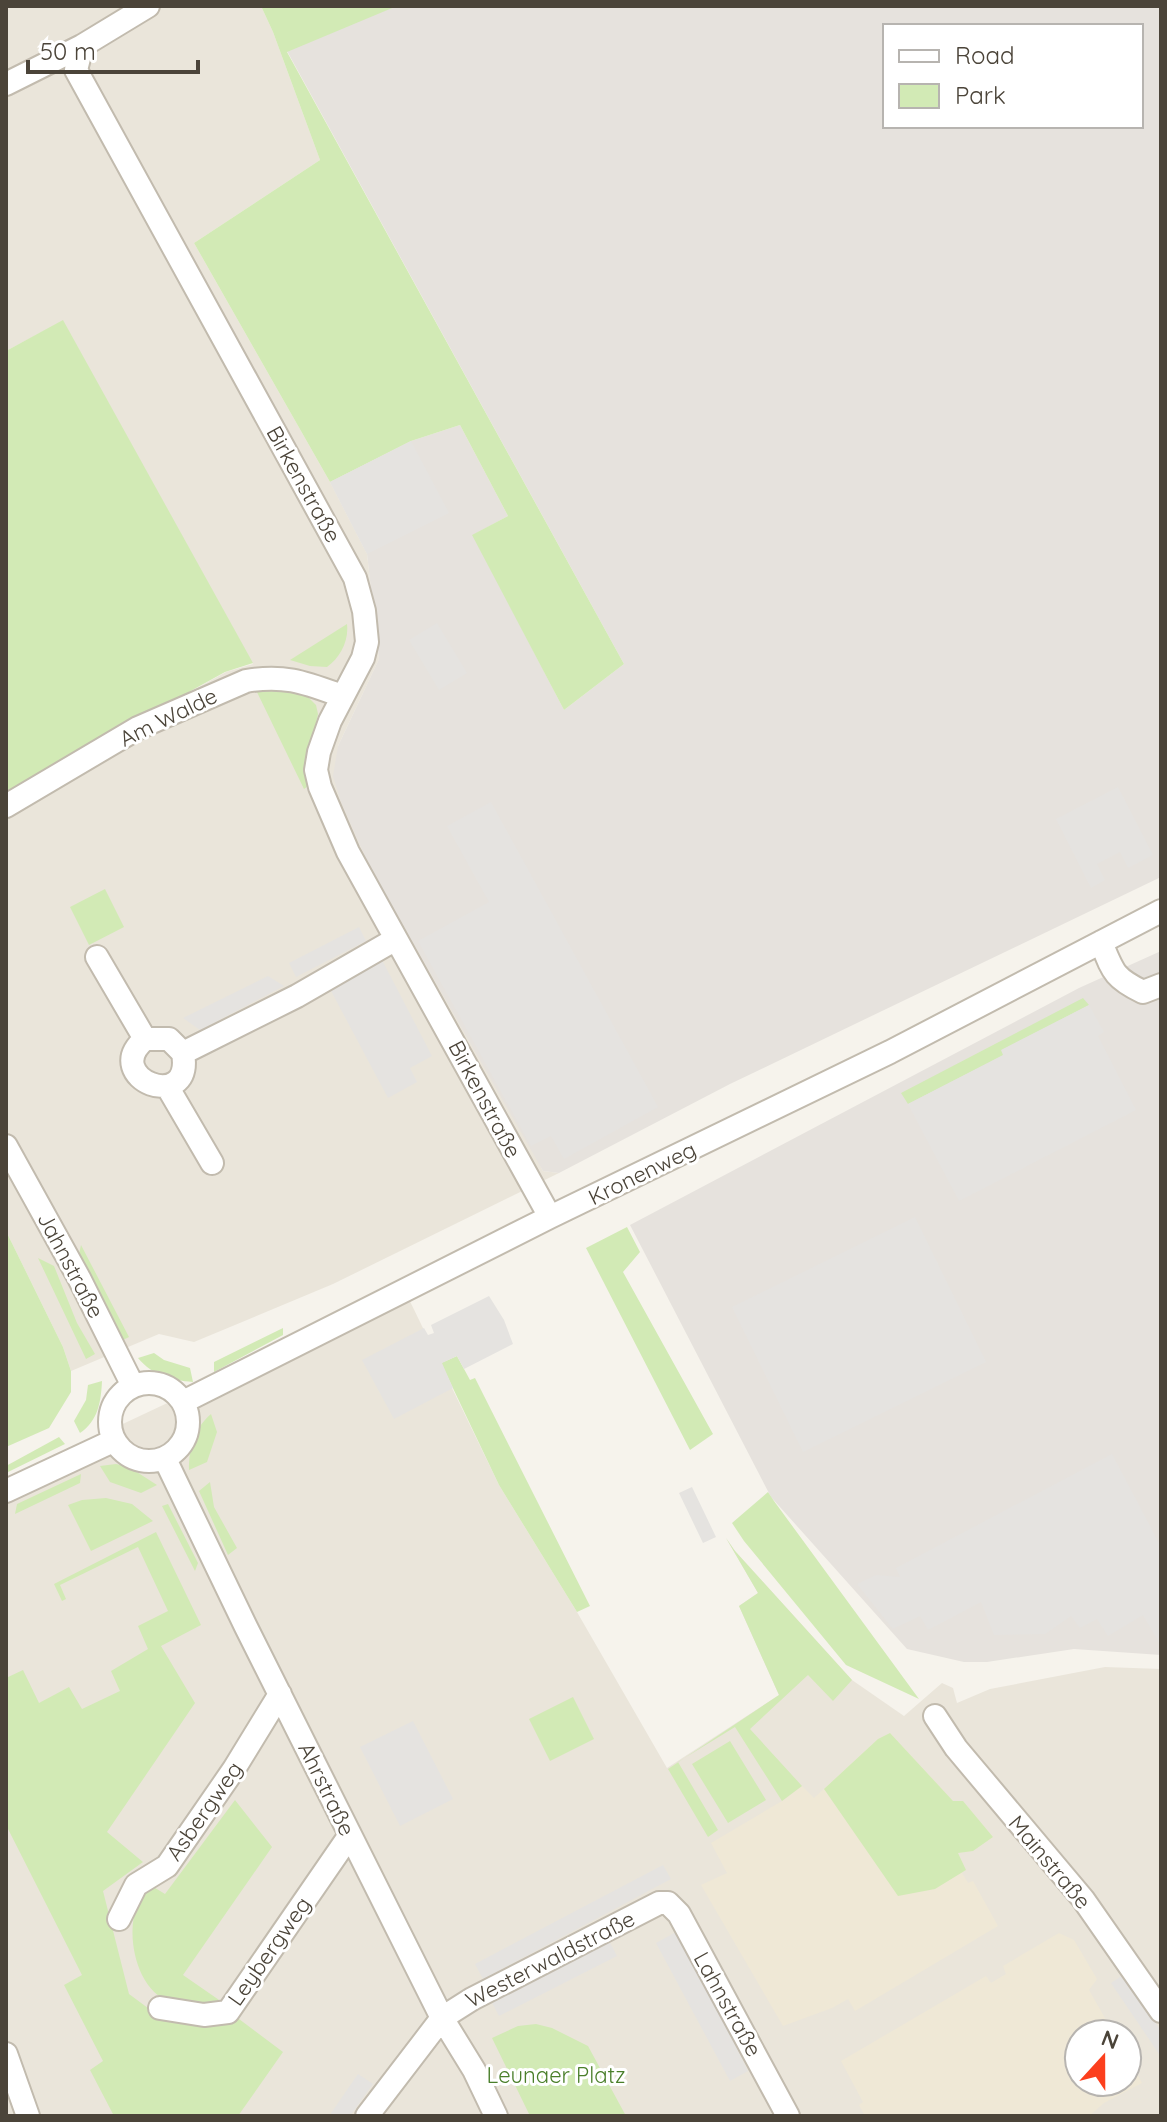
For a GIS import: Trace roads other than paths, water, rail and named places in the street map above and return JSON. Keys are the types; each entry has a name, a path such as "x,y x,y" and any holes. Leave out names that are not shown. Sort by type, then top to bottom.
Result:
{"street":[{"path":"6,84 82,46 148,6"},
{"name":"Birkenstraße","path":"82,46 76,70 355,578 364,611 367,642 363,658 342,696 319,752 316,770 320,787 348,852 550,1217"},
{"name":"Am Walde","path":"6,806 138,728 246,681 265,677 297,679 342,696"},
{"name":"Kronenweg","path":"183,1402 550,1217 890,1052 1161,911"},
{"path":"183,1053 297,996 396,939"},
{"path":"1101,942 1120,981 1143,992 1161,985"},
{"path":"97,957 145,1039"},
{"path":"145,1039 169,1039 183,1053 182,1073 177,1080 167,1086 144,1083 136,1072 135,1055 138,1045 145,1039"},
{"path":"167,1086 212,1163"},
{"name":"Jahnstraße","path":"6,1146 79,1278 133,1386"},
{"path":"161,1384 183,1402 188,1413 186,1437 180,1447 165,1459 139,1461 120,1450 113,1441 109,1425 111,1409 120,1396 133,1386 161,1384"},
{"path":"6,1491 113,1441"},
{"name":"Ahrstraße","path":"165,1459 442,2018 474,2070 496,2116"},
{"name":"Asbergweg","path":"119,1919 136,1885 167,1866 234,1769 280,1694"},
{"name":"Mainstraße","path":"935,1716 956,1748 1083,1899 1161,2011"},
{"name":"Leybergweg","path":"160,2008 204,2015 228,2012 350,1835"},
{"name":"Westerwaldstraße","path":"442,2018 465,2002 659,1903"},
{"name":"Lahnstraße","path":"659,1903 668,1903 679,1914 788,2116"},
{"path":"367,2116 442,2018"},
{"path":"6,2054 24,2115"}],"park label":[{"name":"Leunaer Platz","path":"556,2075"}]}
